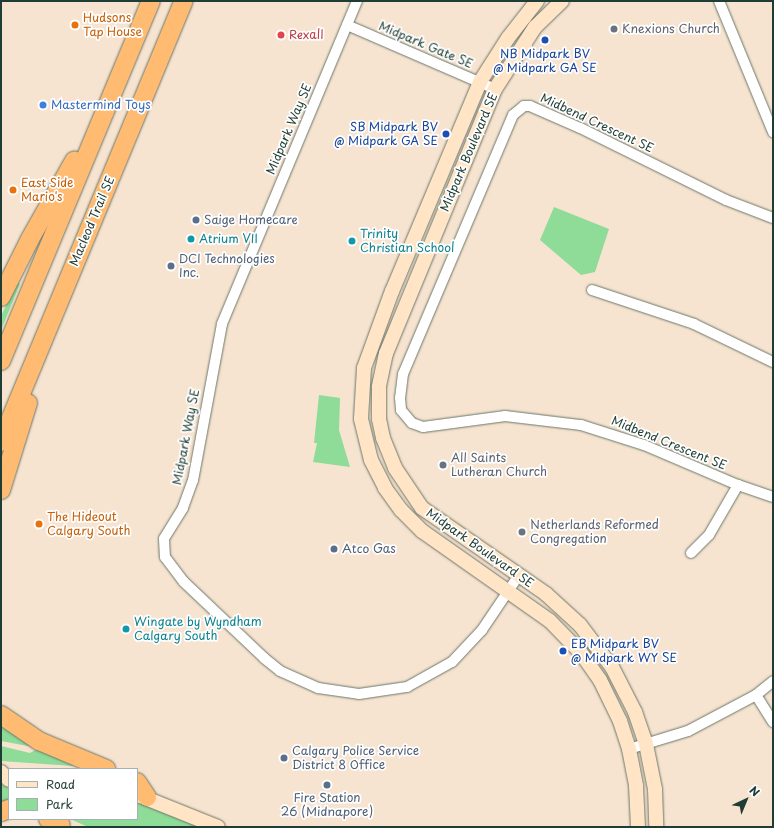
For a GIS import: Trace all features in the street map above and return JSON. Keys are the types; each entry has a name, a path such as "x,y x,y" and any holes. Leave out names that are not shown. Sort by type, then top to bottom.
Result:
{"highway":[{"path":"1,361 151,1"},
{"name":"Macleod Trail SE","path":"1,442 184,1"},
{"path":"1,297 30,239 114,91"},
{"path":"1,490 64,288"},
{"path":"1,715 38,741 104,768"},
{"path":"138,785 142,796"}],"street":[{"name":"Midpark Way SE","path":"357,1 222,324 193,480 182,508 164,539 165,557 184,582 264,658 303,682 344,693 390,691 408,687 439,672 472,643 519,575"},
{"name":"Midpark Boulevard SE","path":"538,1 508,38 480,82 379,324 364,368 360,404 363,430 371,460 385,488 400,510 432,538 510,590 550,621 581,653 606,692 629,749 636,786 638,827"},
{"name":"Midpark Boulevard SE","path":"562,1 535,27 495,89 386,353 378,402 379,419 386,449 411,495 422,508 447,527 519,575 561,607 593,640 612,667 628,697 646,744 655,789 656,827"},
{"path":"719,1 773,132"},
{"name":"Midpark Gate SE","path":"347,25 495,89"},
{"name":"Midbend Crescent SE","path":"773,218 726,200 580,128 530,106 524,106 512,115 402,374 401,410 412,424 423,427 505,416 581,425 644,444 738,485 773,497"},
{"path":"592,290 694,324 773,362"},
{"path":"691,553 710,535 738,485"},
{"path":"629,749 688,731 756,695 773,680"},
{"path":"756,695 773,722"},
{"path":"142,796 218,827"}],"green space":[{"path":"554,207 609,229 595,272 581,275 540,240"},
{"path":"17,282 20,284 1,330 1,316"},
{"path":"319,395 340,398 339,430 350,467 313,462 317,443 314,443"},
{"path":"1,723 33,747 1,741"},
{"path":"1,746 30,753 39,748 75,761 73,766 1,761"},
{"path":"1,784 8,788 8,802 1,805"},
{"path":"138,802 207,827 88,827 72,820 138,820"}],"place":[{"name":"Hudsons Tap House","path":"75,25"},
{"name":"Knexions Church","path":"614,29"},
{"name":"Rexall","path":"281,35"},
{"name":"NB Midpark BV @ Midpark GA SE","path":"545,40"},
{"name":"Mastermind Toys","path":"43,105"},
{"name":"SB Midpark BV @ Midpark GA SE","path":"446,134"},
{"name":"East Side Mario's","path":"13,190"},
{"name":"Saige Homecare","path":"196,220"},
{"name":"Atrium VII","path":"191,239"},
{"name":"Trinity Christian School","path":"352,241"},
{"name":"DCI Technologies Inc.","path":"171,266"},
{"name":"All Saints Lutheran Church","path":"443,465"},
{"name":"The Hideout Calgary South","path":"39,524"},
{"name":"Netherlands Reformed Congregation","path":"522,532"},
{"name":"Atco Gas","path":"334,549"},
{"name":"Wingate by Wyndham Calgary South","path":"126,629"},
{"name":"EB Midpark BV @ Midpark WY SE","path":"563,651"},
{"name":"Calgary Police Service District 8 Office","path":"284,758"},
{"name":"Fire Station 26 (Midnapore)","path":"327,785"}]}
